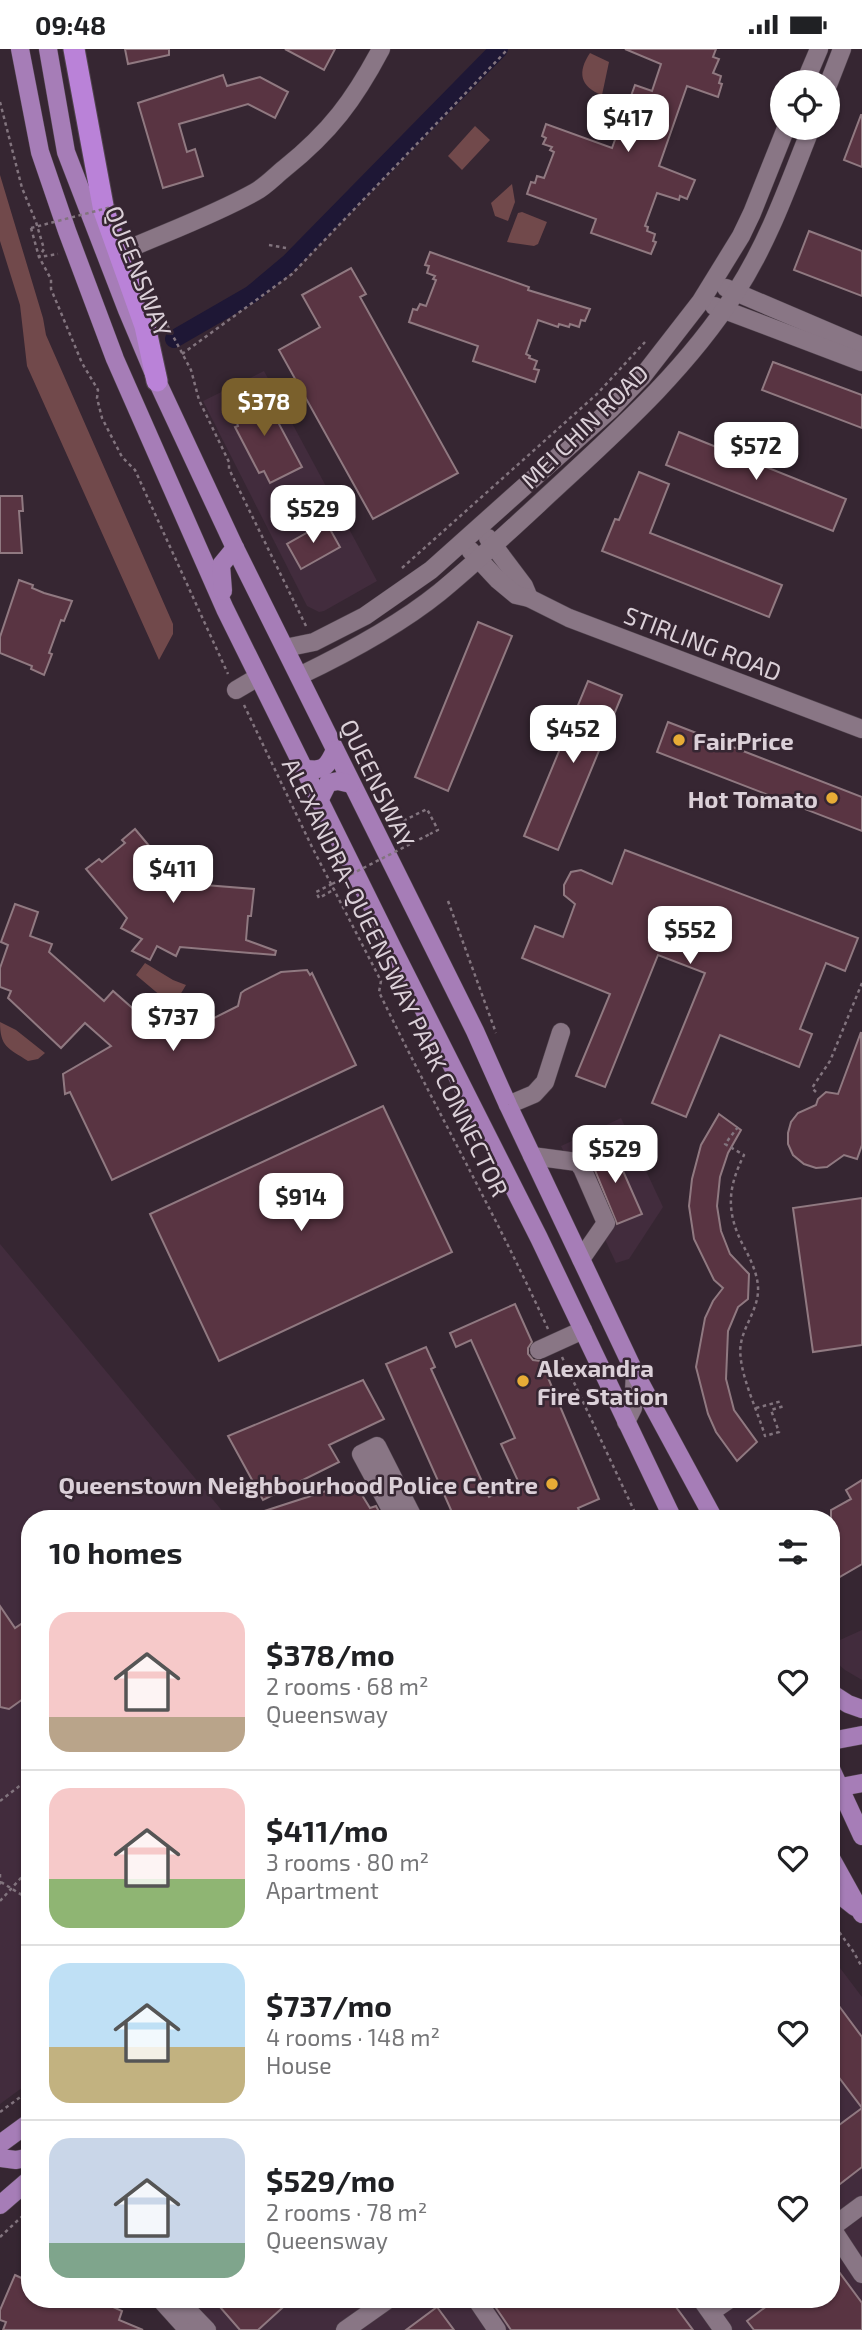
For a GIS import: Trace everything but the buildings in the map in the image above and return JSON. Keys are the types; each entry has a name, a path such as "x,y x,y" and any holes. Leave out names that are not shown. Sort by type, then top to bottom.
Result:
{"highway":[{"path":"74,49 104,211 145,326 157,381"}],"main road":[{"path":"20,49 40,152 115,359 225,609 539,1238 669,1510"},
{"name":"QUEENSWAY","path":"48,49 66,152 157,381 351,784 475,1031 635,1373 709,1510"},
{"path":"225,609 221,565 236,548"},
{"path":"303,768 316,771 324,768 335,750"},
{"path":"319,801 328,783 338,781 351,784"},
{"path":"840,1698 862,1709"},
{"path":"840,1739 862,1735"},
{"path":"840,1787 862,1783"},
{"path":"840,1795 862,1836"},
{"path":"840,1875 862,1913"},
{"path":"840,1895 862,1913"},
{"path":"0,2144 21,2129"},
{"path":"0,2158 21,2159"},
{"path":"0,2205 21,2187"}],"street":[{"path":"119,253 169,233 257,191 295,160 340,116 358,91 381,49"},
{"path":"810,70 818,49"},
{"path":"834,70 842,49"},
{"name":"MEI CHIN ROAD","path":"285,649 314,642 365,616 431,570 634,385 713,282 752,213 781,140"},
{"name":"MEI CHIN ROAD","path":"299,676 388,628 439,593 654,397 736,292 776,213 806,140"},
{"path":"713,282 862,346"},
{"path":"701,301 862,362"},
{"name":"STIRLING ROAD","path":"479,528 524,586 529,598"},
{"name":"STIRLING ROAD","path":"458,547 471,565 516,595 529,598 569,618 862,729"},
{"path":"236,690 258,677"},
{"path":"508,1105 534,1094 545,1082 561,1031"},
{"path":"532,1156 577,1162 583,1168 606,1223 581,1259"},
{"path":"547,1347 583,1330"},
{"path":"626,1422 633,1408 635,1373"},
{"path":"391,1510 361,1454 377,1446 409,1510"},
{"path":"840,2209 862,2193"},
{"path":"840,2221 862,2205"},
{"path":"840,2241 862,2274"},
{"path":"168,2308 188,2330"},
{"path":"186,2308 207,2330"},
{"path":"345,2330 376,2308"},
{"path":"482,2308 497,2330"},
{"path":"710,2308 723,2330"}],"path":[{"path":"182,354 292,274 508,49"},
{"path":"0,102 22,188 44,249 39,257"},
{"path":"39,257 31,228 119,205"},
{"path":"269,245 286,248"},
{"path":"39,257 76,252"},
{"name":"ALEXANDRA-QUEENSWAY PARK CONNECTOR","path":"39,257 51,279 51,289 82,363 98,390 97,398 102,418 122,457 135,470 236,690 381,981 380,992 424,1086 514,1254 547,1347 633,1510"},
{"path":"168,330 191,370 207,418 229,462 229,469 314,642"},
{"path":"402,568 597,394 645,342"},
{"path":"335,890 319,898 316,892 438,830 427,809 376,835"},
{"path":"817,1092 812,1088 830,1061 862,983"},
{"path":"738,1127 725,1144 744,1155 735,1172 730,1193 733,1223 752,1263 758,1292 741,1344 741,1362 765,1436 779,1432 772,1410 783,1404 757,1408"},
{"path":"0,1801 21,1785"},
{"path":"0,1874 0,1887"},
{"path":"0,1901 21,1878"},
{"path":"1,1882 21,1894"},
{"path":"840,1933 862,1967"},
{"path":"0,2112 21,2097"},
{"path":"0,2237 21,2217"}],"shaded area":[{"path":"590,53 609,62 602,95 589,88 583,78 583,66"},
{"path":"475,126 490,140 462,170 448,156"},
{"path":"0,175 46,335 173,624 173,634 159,660 27,366 20,305 0,241"},
{"path":"512,184 515,202 508,221 495,216 491,203"},
{"path":"522,212 547,222 538,244 534,246 507,242 518,213"},
{"path":"264,371 377,581 324,611 319,612 307,606 203,401"},
{"path":"145,963 186,985 180,995 168,1002 136,975"},
{"path":"0,1022 16,1030 45,1053 38,1059 28,1061 15,1053 4,1042"},
{"path":"621,1118 663,1207 629,1259 616,1263 561,1146"},
{"path":"0,1244 222,1510 21,1510 21,2089 0,2104"},
{"path":"862,1630 862,1680 840,1666 840,1640"},
{"path":"840,1968 862,1997 862,2330 216,2330 196,2308 840,2308"}],"waterway":[{"path":"174,339 252,294 289,263 499,49"}],"place":[{"name":"FairPrice","path":"679,740"},
{"name":"Hot Tomato","path":"832,798"},
{"name":"Alexandra Fire Station","path":"523,1381"},
{"name":"Queenstown Neighbourhood Police Centre","path":"552,1484"}]}
